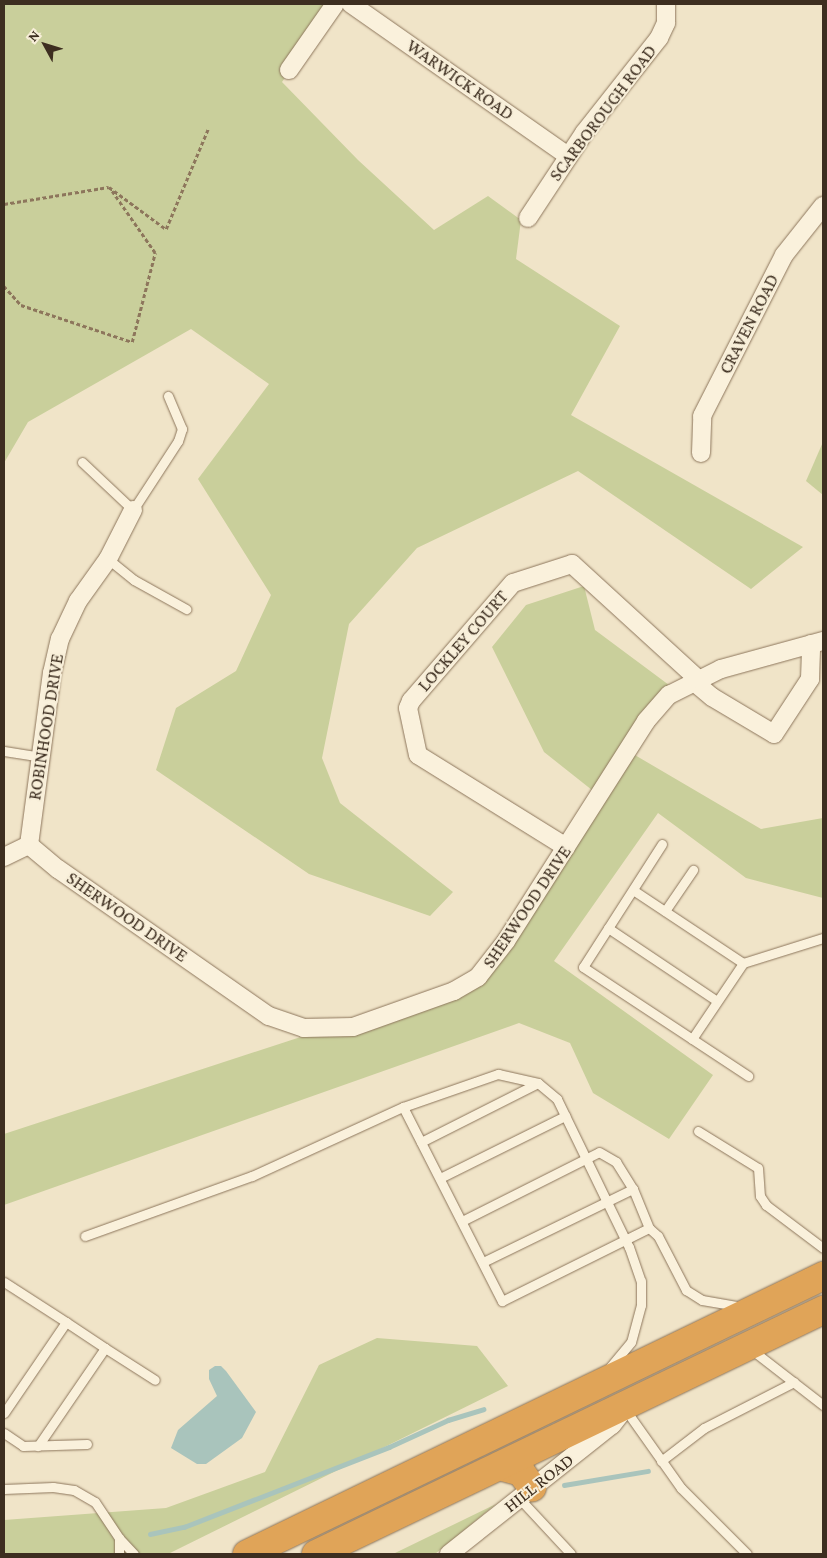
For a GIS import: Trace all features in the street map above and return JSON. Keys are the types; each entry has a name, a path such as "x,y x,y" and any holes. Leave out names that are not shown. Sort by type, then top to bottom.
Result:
{"highway":[{"path":"247,1554 823,1276"},
{"path":"316,1554 823,1310"},
{"path":"499,1466 521,1472 525,1492"}],"street":[{"path":"289,70 335,4"},
{"name":"WARWICK ROAD","path":"351,4 568,156"},
{"name":"SCARBOROUGH ROAD","path":"528,218 568,156 610,97 659,38 666,23 666,4"},
{"name":"CRAVEN ROAD","path":"701,452 702,416 784,255 823,206"},
{"name":"ROBINHOOD DRIVE","path":"29,845 40,757 60,639 78,600 108,559 133,510"},
{"name":"LOCKLEY COURT","path":"566,847 418,755 408,708 411,701 513,583 572,564 696,680"},
{"path":"696,680 712,697 774,734 810,679 817,642"},
{"name":"SHERWOOD DRIVE","path":"29,845 58,869 269,1016 288,1024 320,1029 353,1027 454,992 473,981 496,955 658,705 675,690 696,680 817,642"},
{"path":"4,857 29,845"},
{"name":"HILL ROAD","path":"452,1553 525,1492 612,1425 624,1406"}],"lane":[{"path":"82,462 133,510 178,441 182,429 168,396"},
{"path":"108,559 134,580 186,609"},
{"path":"4,751 40,757"},
{"path":"662,844 583,967 748,1076"},
{"path":"665,911 693,870"},
{"path":"633,890 743,963"},
{"path":"608,928 718,1001"},
{"path":"692,1040 743,963 823,938"},
{"path":"86,1236 252,1176 403,1107 498,1074 538,1083 557,1099 625,1239 641,1282 641,1305 631,1342 595,1386"},
{"path":"421,1142 538,1083"},
{"path":"403,1107 502,1301 649,1228"},
{"path":"440,1178 565,1116"},
{"path":"698,1131 758,1168 760,1196 766,1205 823,1248"},
{"path":"462,1220 600,1152 616,1162 633,1189 649,1228 658,1236 686,1290 702,1300 753,1310"},
{"path":"482,1262 633,1189"},
{"path":"4,1282 154,1380"},
{"path":"4,1413 66,1322"},
{"path":"748,1346 823,1404"},
{"path":"38,1446 105,1348"},
{"path":"661,1461 704,1428 794,1382"},
{"path":"624,1406 681,1488 747,1554"},
{"path":"4,1433 23,1446 87,1444"},
{"path":"4,1489 54,1486 74,1490 95,1502 120,1538 134,1554"},
{"path":"525,1492 571,1554"},
{"path":"119,1554 120,1538"}],"path":[{"path":"4,204 109,188 166,229 208,129"},
{"path":"4,286 21,305 132,342 155,253 109,188"}],"green space":[{"path":"4,4 322,4 331,10 282,82 358,160 434,230 488,196 521,220 516,259 620,326 571,415 803,547 751,589 578,471 417,548 349,624 322,758 340,803 453,892 430,916 309,874 156,770 176,708 236,671 271,595 198,479 269,384 191,329 28,422 4,463"},
{"path":"823,442 823,495 806,481"},
{"path":"584,586 595,630 673,688 628,751 761,829 823,818 823,898 746,878 658,813 554,961 713,1075 669,1139 593,1093 570,1043 519,1023 4,1205 4,1134 475,980 597,794 544,752 492,647 526,605"},
{"path":"377,1338 477,1346 508,1386 168,1554 4,1554 4,1520 166,1508 265,1472 319,1365"},
{"path":"496,1504 435,1554 393,1554"}],"water":[{"path":"215,1366 221,1366 226,1371 256,1412 242,1438 206,1464 197,1464 171,1448 178,1430 217,1396 209,1379 209,1370"}],"waterway":[{"path":"150,1534 184,1527 389,1447 448,1420 483,1409"},
{"path":"564,1485 648,1471"}]}
